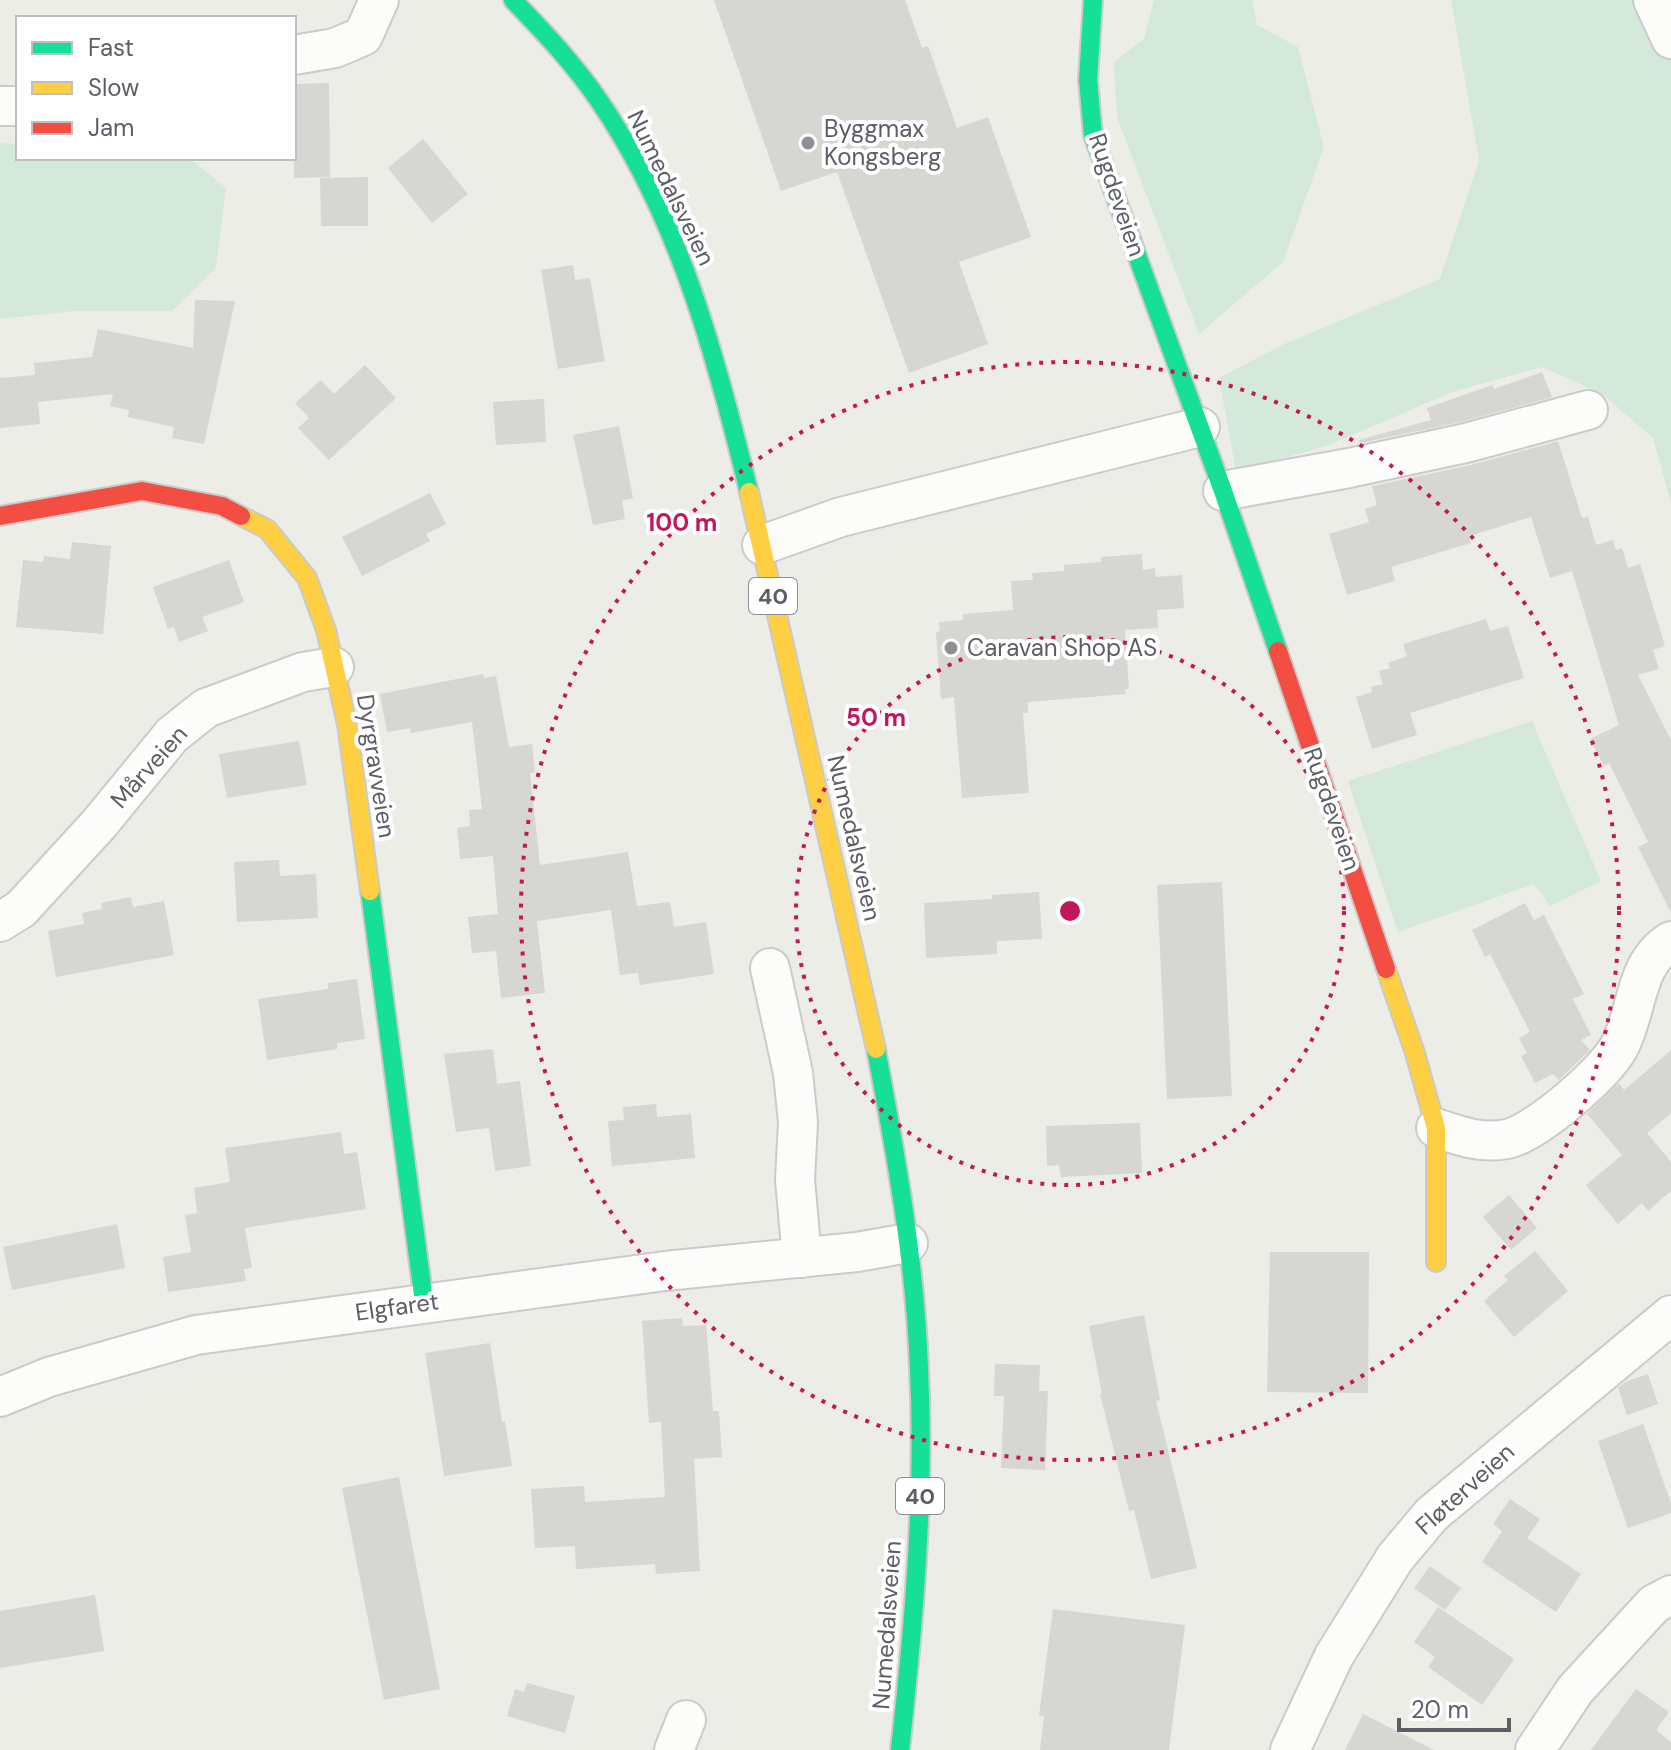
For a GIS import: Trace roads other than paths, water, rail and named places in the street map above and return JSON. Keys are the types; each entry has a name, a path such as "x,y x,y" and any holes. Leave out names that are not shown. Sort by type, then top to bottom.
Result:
{"street":[{"path":"296,55 335,48 363,36 379,0"},
{"name":"Numedalsveien","path":"513,0 570,59 601,101 634,155 688,275 708,336 762,545 861,977 908,1243 918,1360 921,1432 913,1629 900,1750"},
{"name":"Rugdeveien","path":"1093,0 1088,80 1093,135 1223,491 1415,1053 1436,1128 1436,1262"},
{"path":"1653,0 1671,39"},
{"path":"1223,491 1466,443 1588,410"},
{"path":"762,545 841,517 1200,427"},
{"name":"Dyrgravveien","path":"0,516 142,491 222,506 267,529 307,578 326,630 347,724 424,1302"},
{"name":"Mårveien","path":"0,922 21,909 99,824 172,735 206,708 303,672 334,667"},
{"path":"1436,1128 1472,1140 1509,1139 1559,1109 1599,1074 1618,1049 1631,1019 1648,962 1671,941"},
{"path":"770,968 793,1073 798,1122 795,1180 802,1258"},
{"name":"Elgfaret","path":"0,1397 49,1377 196,1335 424,1302 665,1271 857,1252 908,1243"},
{"name":"Fløterveien","path":"1290,1750 1334,1656 1395,1558 1432,1514 1671,1315"},
{"path":"1535,1750 1575,1690 1654,1604 1671,1595"}],"place":[{"name":"Byggmax Kongsberg","path":"808,143"},
{"name":"Caravan Shop AS","path":"951,648"}]}
